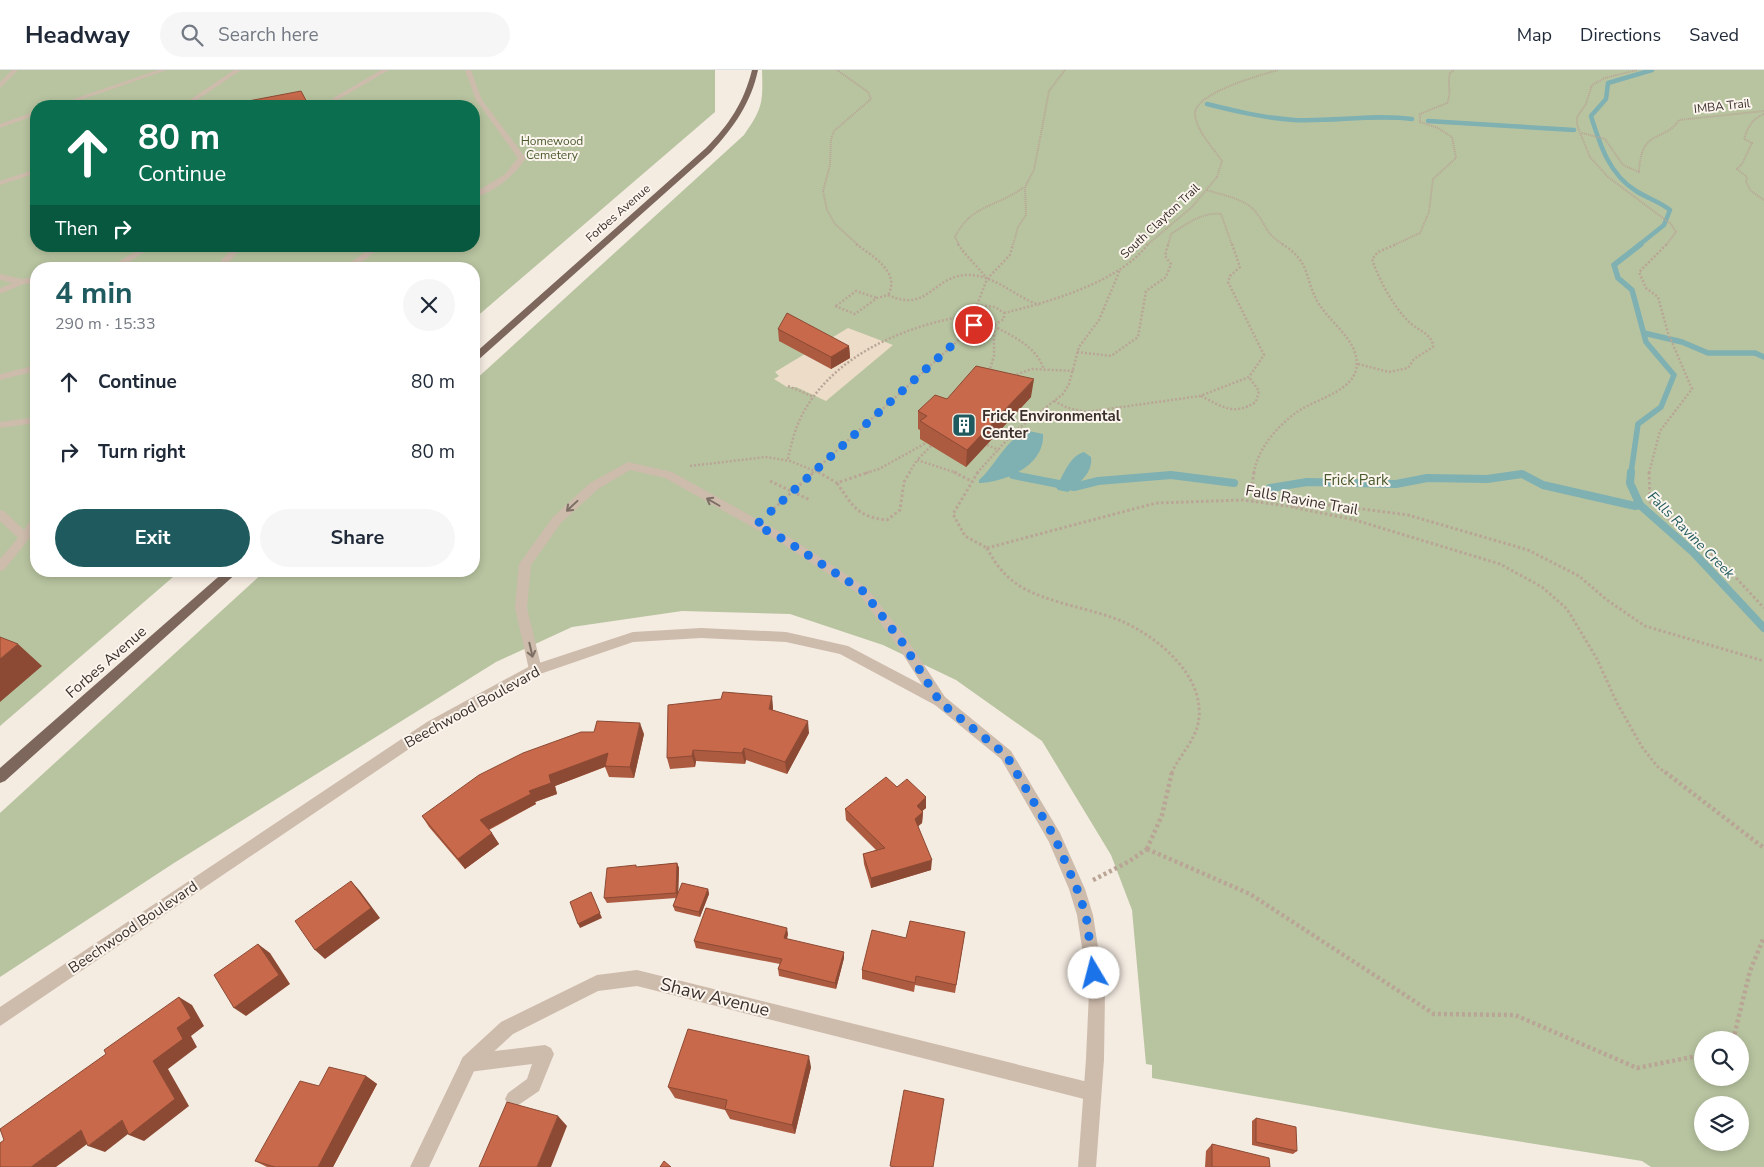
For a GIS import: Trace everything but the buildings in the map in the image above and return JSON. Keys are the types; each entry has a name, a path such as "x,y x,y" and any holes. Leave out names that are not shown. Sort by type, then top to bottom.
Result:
{"main road":[{"name":"Forbes Avenue","path":"480,354 699,160 729,130 743,105 754,70"},
{"name":"Forbes Avenue","path":"0,777 226,577"}],"street":[{"path":"0,73 9,70"},
{"path":"0,86 14,70"},
{"path":"75,100 164,70"},
{"path":"193,100 238,70"},
{"path":"335,100 386,70"},
{"path":"468,70 479,100"},
{"path":"480,101 522,158 513,174 480,193"},
{"path":"0,126 30,115"},
{"path":"0,183 30,173"},
{"path":"123,262 140,252"},
{"path":"224,262 234,252"},
{"path":"356,262 370,252"},
{"path":"0,276 22,282"},
{"path":"0,291 30,281"},
{"path":"0,377 30,370"},
{"path":"0,425 30,421"},
{"path":"535,670 521,608 526,564 557,520 594,486 628,466 668,475 785,540 863,591 902,642 940,702"},
{"path":"0,514 25,538"},
{"path":"0,567 30,530"},
{"name":"Beechwood Boulevard","path":"0,1017 432,726 535,670 633,637 700,633 786,637 843,650 940,702 1006,755 1055,838 1086,915 1097,992 1087,1167"},
{"name":"Shaw Avenue","path":"419,1167 469,1063 507,1028 597,983 637,978 1092,1092"},
{"path":"469,1063 545,1054 533,1085 514,1099"}],"path":[{"path":"836,70 868,92 871,99 866,106 841,122 833,133 830,145 832,159 823,192 824,205 835,226 883,264 890,274 892,284 888,295"},
{"path":"987,279 979,267 964,254 955,237 961,222 983,206 1008,198 1025,187 1034,170 1049,92 1053,83 1065,70"},
{"name":"South Clayton Trail","path":"1004,313 1039,306 1082,289 1120,269 1138,256 1149,242 1192,207 1217,177 1222,162 1204,134 1195,113 1195,108 1200,101 1233,85 1278,70"},
{"path":"1358,364 1389,372 1408,368 1414,360 1433,347 1434,342 1430,337 1410,323 1402,313 1388,292 1372,259 1378,252 1420,233 1429,212 1433,179 1456,158 1452,137 1438,128 1420,122 1420,114 1447,103 1451,95 1448,82 1450,73 1454,70"},
{"path":"1637,70 1605,78 1592,85 1586,104 1577,117 1577,124 1590,157 1608,177 1658,217 1671,224 1676,232 1670,242 1648,260 1640,272 1646,288 1658,297 1668,333 1692,389 1660,431 1649,470 1650,502 1726,567 1764,608"},
{"name":"IMBA Trail","path":"1582,133 1606,139 1625,168 1633,172 1639,172 1640,154 1652,138 1675,126 1679,120 1699,116 1724,116 1764,112"},
{"name":"IMBA Trail","path":"1764,112 1746,128 1744,139 1752,143 1742,164 1737,169 1747,177 1746,182 1751,191 1764,200"},
{"path":"977,305 987,279 1010,255 1018,227 1026,215 1025,187"},
{"path":"1207,190 1235,199 1253,210 1270,236 1291,250 1303,262 1318,303 1353,348 1358,364 1352,380 1338,391 1297,412 1280,427 1256,459 1252,485 1255,502"},
{"path":"1054,401 1068,408 1086,412 1200,396 1249,376 1264,354 1228,282 1230,276 1240,267 1221,214 1211,212 1201,214 1171,234 1166,256 1171,264 1166,277 1146,291 1138,337 1111,356 1077,352"},
{"path":"1163,231 1171,234"},
{"path":"1077,889 1128,862 1148,849 1162,812 1170,776 1198,723 1198,693 1189,672 1148,634 1117,619 1061,603 1026,589 1000,570 990,558 987,548 969,541 958,528 953,514 959,499 972,480 999,450 1023,424 1063,394 1074,371 1077,352 1082,341 1096,325 1120,269"},
{"path":"877,298 856,291 835,306 856,314 877,298 888,295 898,301 908,302 925,296 959,275 987,279 1023,301 1039,306"},
{"path":"788,459 798,424 814,398 833,376 872,348 913,330 964,316 968,309 977,305 995,307 1004,313 1002,322 994,326"},
{"path":"964,316 974,325 994,326 1023,344 1042,361 1044,370"},
{"path":"756,525 974,325"},
{"path":"987,378 994,350 994,326"},
{"path":"1002,383 1016,372 1028,369 1074,371"},
{"path":"1200,396 1224,408 1243,410 1256,402 1259,391 1249,376"},
{"path":"788,386 814,398"},
{"path":"837,483 879,469 926,443"},
{"path":"987,445 999,450"},
{"path":"683,464 700,467 751,457 788,459 816,470 837,483 856,511 864,517 887,520 900,510 904,482 917,460 931,446"},
{"path":"917,460 972,480"},
{"path":"770,481 810,500"},
{"name":"Falls Ravine Trail","path":"987,548 1072,527 1156,502 1243,500 1287,506 1355,520 1500,564 1542,587 1567,609 1597,659 1616,703 1642,747 1657,766 1764,848"},
{"path":"1287,506 1332,504 1366,511 1408,514 1528,550 1579,576 1607,600 1646,626 1764,661"},
{"path":"1148,849 1250,894 1434,1014 1515,1015 1637,1068 1694,1057"},
{"path":"1734,1031 1750,971 1764,937"}],"green space":[{"name":"Homewood Cemetery","path":"0,70 715,70 715,112 480,314 480,262 30,262 30,577 173,577 0,726"},
{"name":"Frick Park","path":"762,70 1764,70 1764,1167 1651,1167 1642,1161 1435,1128 1152,1078 1152,1065 1146,1064 1132,910 1111,855 1042,741 956,680 883,645 790,614 682,611 572,627 496,662 174,863 0,977 0,813 258,577 480,577 480,376 744,135 755,118 762,98"}],"shaded area":[{"path":"848,328 893,345 826,401 796,387 787,387 774,379 779,376 775,372"}],"water":[{"path":"1029,431 1043,434 1042,445 1038,455 1021,470 1011,475 979,483 979,480 1008,445 1021,434"},
{"path":"1084,452 1091,457 1088,472 1068,492 1058,490 1056,487 1067,466 1074,457"}],"waterway":[{"name":"Falls Ravine Creek","path":"1639,245 1664,225 1670,210 1636,191 1619,176 1602,148 1591,116 1606,99 1608,83 1652,70"},
{"path":"1207,104 1239,112 1294,120 1382,117 1412,119"},
{"path":"1428,121 1574,130"},
{"name":"Falls Ravine Creek","path":"1631,473 1638,424 1661,407 1674,375 1646,342 1632,290 1618,278 1614,265 1641,244"},
{"path":"1644,333 1682,342 1708,353 1755,353 1764,357"},
{"name":"Falls Ravine Creek","path":"1631,472 1630,483 1640,505"},
{"path":"1270,488 1307,482 1396,484 1427,478 1487,479 1522,474 1543,485 1635,506 1640,505"},
{"path":"1013,475 1074,487 1098,481 1171,475 1234,483"},
{"name":"Falls Ravine Creek","path":"1640,505 1693,552 1764,628"}],"place":[{"name":"Frick Environmental Center","path":"964,425"}],"route":[{"path":"974,325 756,525 785,540 863,591 902,642 940,702 1006,755 1055,838 1077,889 1086,915 1094,973"}]}
